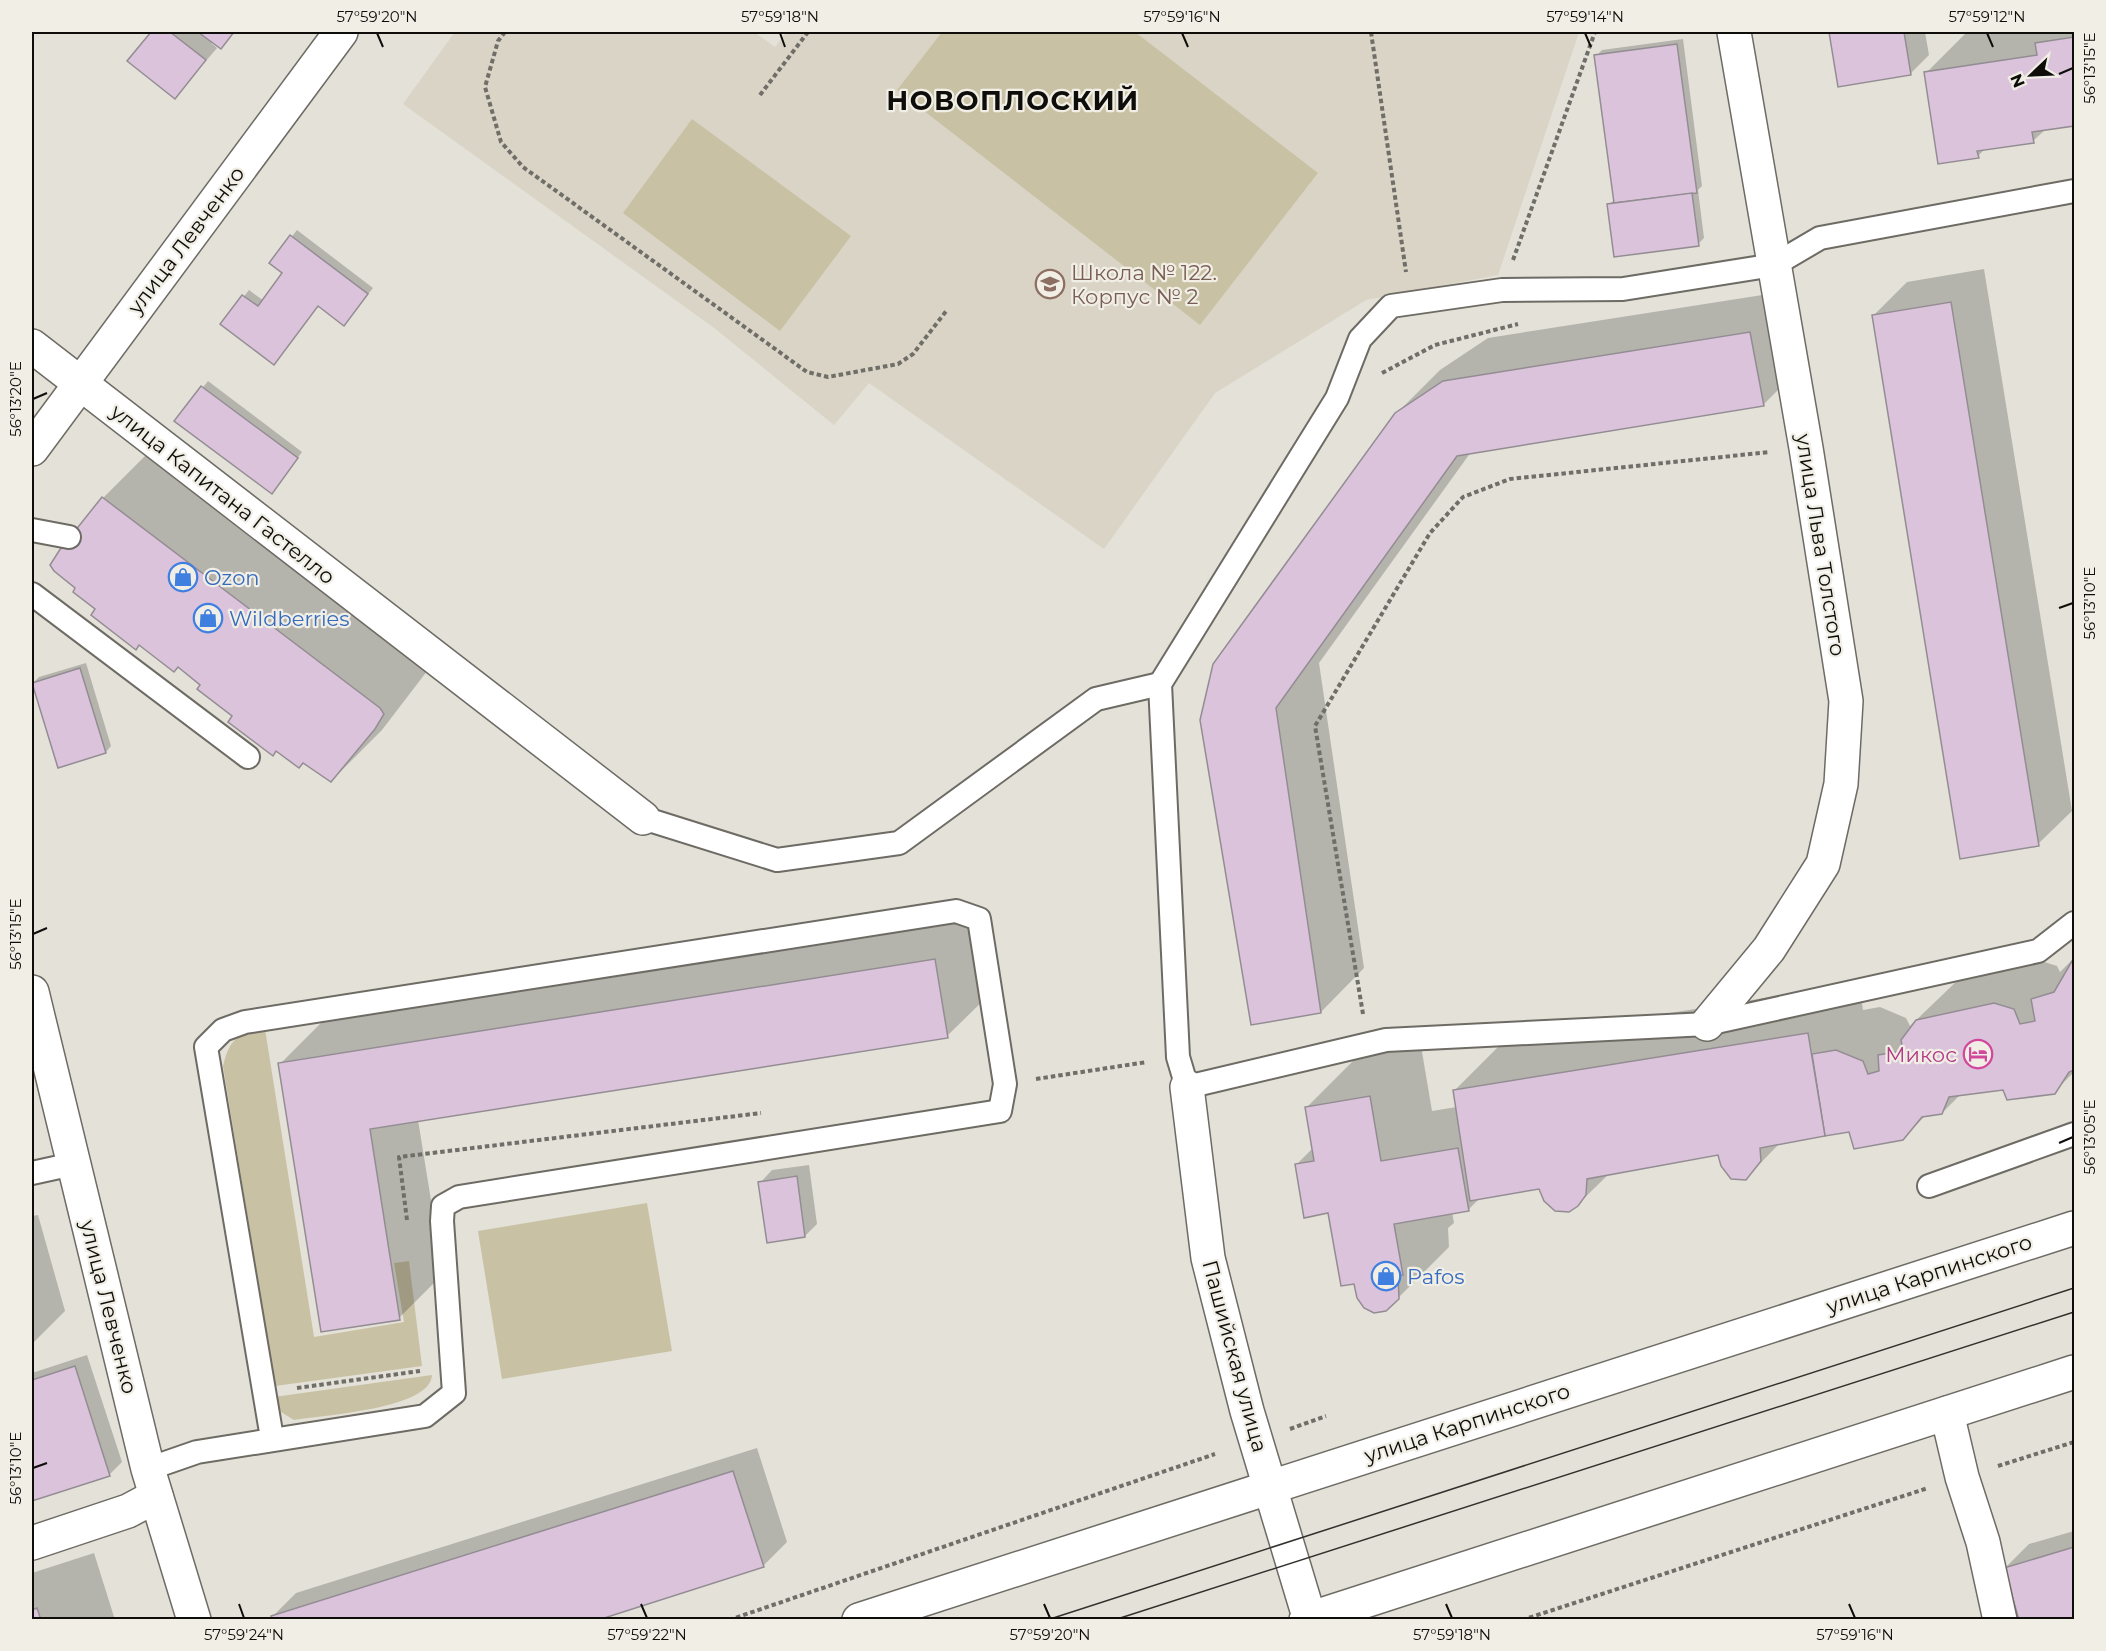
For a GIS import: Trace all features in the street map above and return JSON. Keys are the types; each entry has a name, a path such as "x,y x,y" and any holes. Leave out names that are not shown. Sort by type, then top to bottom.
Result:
{"street":[{"name":"улица Левченко","path":"32,449 340,32"},
{"name":"улица Льва Толстого","path":"1707,1024 1769,949 1822,864 1841,784 1846,701 1806,448 1734,32"},
{"name":"улица Капитана Гастелло","path":"32,345 79,384 643,818"},
{"name":"улица Левченко","path":"32,992 152,1482 194,1620"},
{"name":"Пашийская улица","path":"1187,1087 1208,1258 1247,1411 1271,1485 1309,1619"},
{"name":"улица Карпинского","path":"859,1620 1271,1485 2074,1228"},
{"path":"1309,1619 2074,1372"},
{"path":"1947,1413 1962,1477 1983,1542 2000,1620"},
{"path":"32,1543 128,1511 152,1482"}],"lane":[{"path":"2074,190 1820,238 1774,265 1623,289 1502,290 1391,306 1360,339 1337,398 1161,684 1178,1058 1187,1087 1368,1043 1707,1024 2038,951 2074,923"},
{"path":"32,530 69,537"},
{"path":"32,594 248,757"},
{"path":"643,818 777,860 899,843 1096,699 1161,684"},
{"path":"152,1482 197,1452 272,1438 425,1416 454,1393 442,1221 443,1206 459,1197 1000,1111 1005,1084 979,919 956,911 245,1022 223,1030 206,1047 272,1438"},
{"path":"1929,1186 2074,1134"},
{"path":"32,1173 74,1164"}],"path":[{"path":"505,32 498,41 485,87 501,142 523,167 807,372 828,377 898,364 913,354 948,310"},
{"path":"760,95 808,32"},
{"path":"1371,32 1406,271 1391,306"},
{"path":"1502,290 1595,32"},
{"path":"1337,398 1435,345 1521,324"},
{"path":"1368,1043 1315,726 1430,533 1463,497 1510,479 1806,448"},
{"path":"1288,1430 1326,1416"},
{"path":"1522,1620 2074,1442"},
{"path":"729,1620 1215,1454"}],"shaded area":[{"name":"Школа № 122. Корпус № 2","path":"455,32 754,32 775,47 787,32 1579,32 1498,275 1366,300 1215,393 1104,549 869,383 834,425 713,327 403,104"},
{"path":"942,32 1135,32 1318,173 1200,325 897,90"},
{"path":"692,119 851,236 780,331 623,213"},
{"path":"265,1029 314,1337 404,1322 394,1263 409,1261 422,1366 275,1386 223,1066 228,1050 236,1039 247,1033"},
{"path":"647,1203 672,1351 502,1379 478,1231"},
{"path":"432,1375 427,1386 414,1396 396,1403 350,1413 294,1420 281,1412 274,1397"}],"building":[{"path":"151,32 170,32 206,60 175,99 127,61"},
{"path":"198,32 234,32 221,49"},
{"path":"1829,32 1904,32 1911,75 1838,87"},
{"path":"2074,37 2074,126 2032,132 2034,143 1977,151 1979,158 1938,164 1924,72 2037,55 2035,43"},
{"path":"1677,44 1697,193 1614,203 1594,55"},
{"path":"1692,193 1699,246 1614,257 1607,204"},
{"path":"290,235 368,294 344,326 318,306 274,365 220,324 242,295 258,306 282,273 269,263"},
{"path":"1951,302 2039,846 1960,859 1872,315"},
{"path":"1750,332 1764,406 1457,456 1276,708 1321,1013 1251,1025 1200,720 1213,664 1395,413 1443,381"},
{"path":"201,386 298,458 272,494 174,421"},
{"path":"102,497 380,708 384,714 375,729 331,782 303,763 299,768 276,751 273,756 228,722 232,716 197,689 200,685 178,667 174,672 139,645 136,650 91,615 95,609 73,592 75,588 54,571 50,565 59,551"},
{"path":"80,668 106,753 58,768 32,683"},
{"path":"935,959 948,1038 370,1129 400,1320 321,1332 278,1063"},
{"name":"Микос","path":"2074,961 2074,1070 2069,1072 2055,1094 2007,1100 2003,1090 1949,1097 1942,1114 1922,1117 1903,1140 1854,1149 1849,1132 1825,1136 1812,1054 1836,1050 1863,1061 1868,1074 1879,1071 1878,1055 1903,1051 1901,1040 1916,1020 1994,1003 2014,1009 2020,1024 2035,1021 2031,999 2054,992"},
{"path":"1808,1033 1825,1136 1760,1148 1761,1161 1746,1180 1731,1179 1721,1166 1718,1155 1587,1179 1586,1195 1578,1206 1569,1212 1555,1211 1544,1201 1539,1189 1470,1201 1453,1090"},
{"path":"1370,1096 1381,1161 1458,1148 1469,1211 1394,1224 1403,1275 1398,1275 1399,1299 1386,1311 1374,1313 1364,1308 1357,1298 1354,1284 1341,1286 1328,1213 1304,1218 1295,1164 1314,1161 1305,1107"},
{"path":"797,1176 805,1237 767,1243 758,1182"},
{"path":"75,1366 110,1476 32,1501 32,1380"},
{"path":"733,1471 764,1567 598,1620 272,1620 271,1616"},
{"path":"2074,1547 2074,1620 2019,1620 2004,1568"},
{"path":"37,1608 41,1620 32,1620 32,1610"}],"tram line":[{"path":"1047,1620 2074,1288"},
{"path":"1114,1620 2074,1312"}],"place":[{"name":"Школа № 122. Корпус № 2","path":"1050,284"},
{"name":"Ozon","path":"183,577"},
{"name":"Wildberries","path":"208,618"},
{"name":"Микос","path":"1978,1054"},
{"name":"Pafos","path":"1386,1276"}],"district":[{"name":"НОВОПЛОСКИЙ","path":"1013,100"}]}
